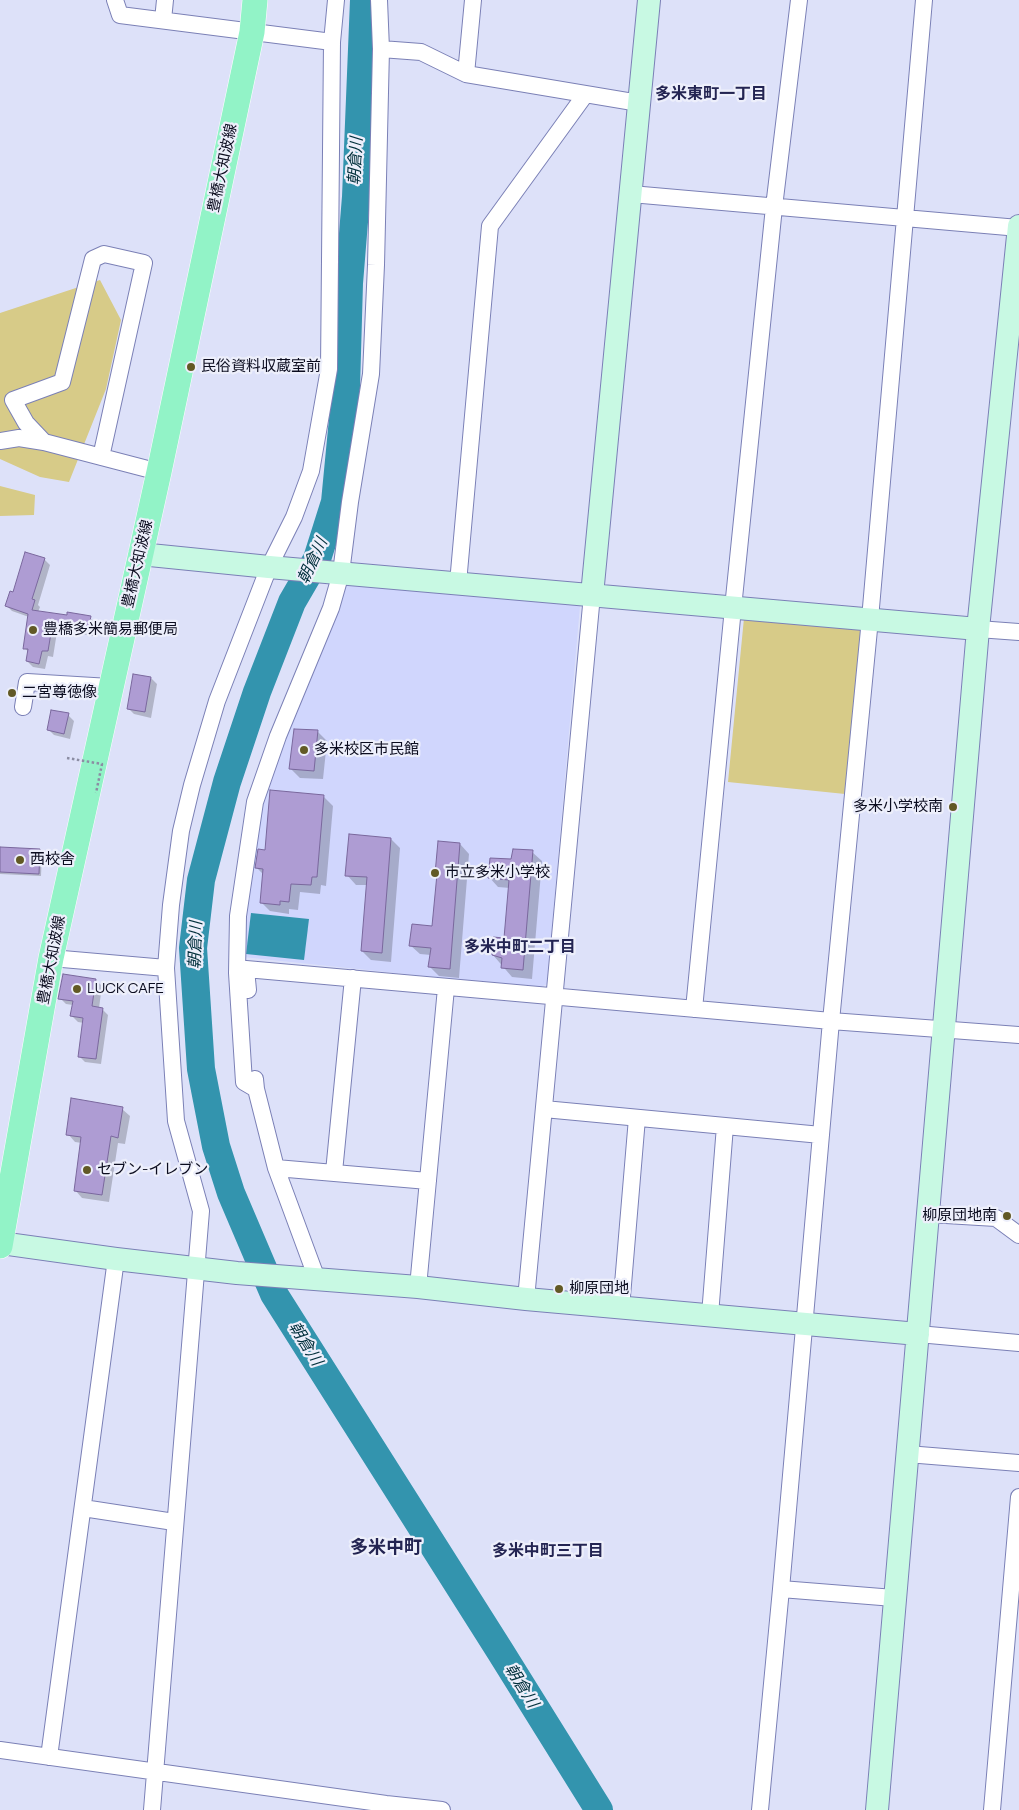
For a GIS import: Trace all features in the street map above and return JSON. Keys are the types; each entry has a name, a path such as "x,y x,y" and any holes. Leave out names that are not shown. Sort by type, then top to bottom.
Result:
{"main road":[{"name":"豊橋大知波線","path":"0,1244 51,958 159,472 252,32 255,0"}],"street":[{"path":"115,0 120,15 332,42"},
{"path":"163,20 166,0"},
{"path":"152,1810 174,1522 201,1211 176,1121 166,968 171,905 181,831 192,784 217,701 275,568 311,471 329,369 332,42 336,0"},
{"path":"256,1089 244,1082 237,973 238,916 255,802 278,736 331,608 371,374 376,265 380,48 379,0"},
{"path":"466,74 473,0"},
{"path":"526,1299 649,0"},
{"path":"694,1009 774,207 799,0"},
{"path":"760,1810 803,1323 870,619 924,0"},
{"path":"380,48 421,52 466,74 639,103"},
{"path":"458,584 490,226 585,95"},
{"path":"631,194 1019,227 978,629 877,1810"},
{"path":"44,442 26,423 13,400 62,382 93,259 104,254 144,263 101,457"},
{"path":"0,441 19,438 44,442 159,472"},
{"path":"140,554 275,568 1019,632"},
{"path":"23,707 27,682 110,687"},
{"path":"51,958 166,968"},
{"path":"309,1278 276,1168 256,1089 246,969 831,1021 1019,1035"},
{"path":"334,1172 353,978"},
{"path":"418,1287 446,988"},
{"path":"544,1108 821,1135"},
{"path":"621,1308 637,1118"},
{"path":"710,1315 725,1126"},
{"path":"276,1168 428,1181"},
{"path":"929,1214 996,1218 1019,1235"},
{"path":"0,1244 195,1269 418,1287 526,1299 1019,1344"},
{"path":"48,1757 116,1259"},
{"path":"907,1454 1019,1463"},
{"path":"992,1810 1012,1671 1019,1497"},
{"path":"83,1508 174,1522"},
{"path":"781,1589 894,1598"},
{"path":"0,1750 154,1770 386,1807 442,1810"}],"path":[{"path":"67,758 102,764 96,793"}],"shaded area":[{"path":"100,280 121,320 106,389 69,482 40,477 0,459 0,313"},
{"path":"0,486 35,495 34,515 0,516"},
{"path":"346,582 574,603 580,606 547,984 539,988 243,957 242,914 258,804"},
{"path":"744,618 862,630 845,794 728,782"},
{"path":"251,913 309,919 304,960 246,954"}],"building":[{"path":"25,552 45,558 32,599 35,600 32,610 67,615 67,612 91,616 88,631 58,626 57,628 52,627 48,651 42,651 39,664 26,661 28,649 23,649 28,614 5,606 10,591 13,592"},
{"path":"133,674 151,677 145,712 127,709"},
{"path":"51,710 69,713 64,734 47,730"},
{"name":"多米校区市民館","path":"294,729 318,730 314,771 289,769"},
{"path":"270,790 324,795 317,877 312,877 311,885 291,884 289,902 280,901 280,905 260,903 263,869 255,868 258,849 265,850"},
{"path":"349,834 391,838 382,953 361,951 367,877 345,876"},
{"path":"438,841 460,843 450,969 428,967 431,948 409,946 412,924 432,926"},
{"name":"西校舎","path":"0,847 40,849 39,874 0,872"},
{"path":"513,849 533,850 523,970 501,968 502,958 492,955 493,937 504,938 509,880 488,878 490,858 511,859"},
{"path":"63,974 96,979 92,1006 103,1008 96,1059 78,1057 83,1018 70,1016 73,1001 58,999"},
{"path":"71,1098 123,1107 118,1138 111,1136 102,1195 74,1191 81,1137 66,1135"}],"waterway":[{"name":"朝倉川","path":"364,0 356,197 349,283 346,388 335,502 317,559 292,602 257,692 227,782 201,880 193,948 201,1069 216,1146 231,1193 274,1294 599,1810"}],"place":[{"name":"民俗資料収蔵室前","path":"191,367"},
{"name":"豊橋多米簡易郵便局","path":"33,630"},
{"name":"二宮尊徳像","path":"12,693"},
{"name":"多米校区市民館","path":"304,750"},
{"name":"多米小学校南","path":"953,807"},
{"name":"西校舎","path":"20,860"},
{"name":"市立多米小学校","path":"435,873"},
{"name":"LUCK CAFE","path":"77,989"},
{"name":"セブン-イレブン","path":"87,1170"},
{"name":"柳原団地南","path":"1007,1216"},
{"name":"柳原団地","path":"559,1289"}],"district":[{"name":"多米東町一丁目","path":"711,95"},
{"name":"多米中町二丁目","path":"520,948"},
{"name":"多米中町","path":"386,1548"},
{"name":"多米中町三丁目","path":"548,1552"}]}
